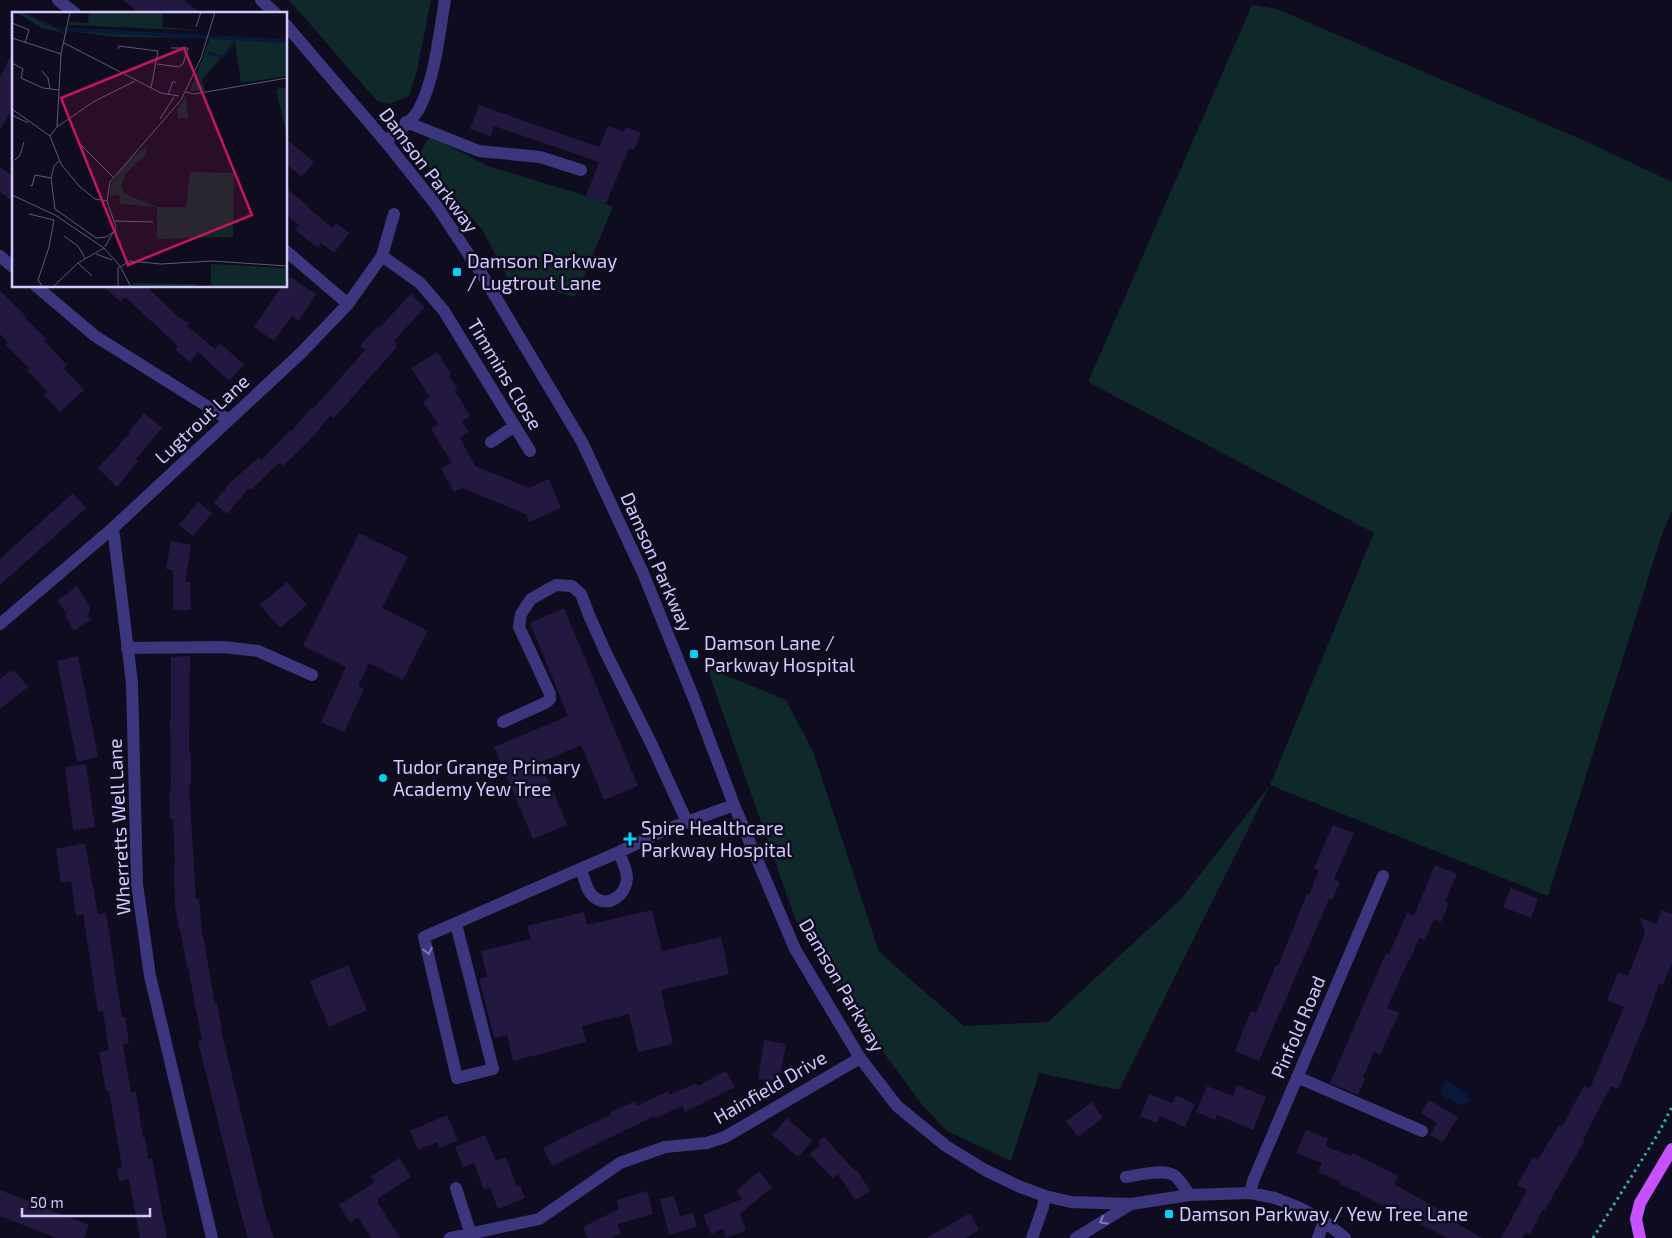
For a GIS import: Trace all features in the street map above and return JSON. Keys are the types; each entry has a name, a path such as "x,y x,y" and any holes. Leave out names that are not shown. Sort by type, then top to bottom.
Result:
{"main road":[{"path":"1640,1238 1636,1218 1640,1203 1672,1149"}],"street":[{"path":"58,0 73,12"},
{"path":"261,0 274,12"},
{"path":"386,141 418,110 432,75 445,0"},
{"name":"Damson Parkway","path":"288,27 386,141 436,206 483,276 582,442 647,582 734,805 795,949 860,1058 896,1106 946,1146 985,1170 1018,1186 1045,1196 1072,1202 1132,1204"},
{"path":"406,122 479,151 540,157 580,170"},
{"name":"Lugtrout Lane","path":"0,624 113,528 301,353 348,304 382,256 394,214"},
{"path":"288,253 348,304"},
{"path":"0,256 12,266"},
{"name":"Timmins Close","path":"382,256 420,283 444,311 530,451"},
{"path":"39,288 95,336 229,420"},
{"path":"491,442 515,426"},
{"name":"Wherretts Well Lane","path":"113,528 132,683 137,884 150,976 212,1238"},
{"path":"503,722 550,699 550,694 520,627 521,614 531,599 556,586 572,586 581,594 605,651 688,822"},
{"path":"127,648 223,647 258,651 312,675"},
{"path":"456,924 493,1069 457,1078 424,937 665,830 734,805"},
{"path":"580,869 593,897 609,902 616,899 625,889 627,880 619,852"},
{"name":"Pinfold Road","path":"1250,1193 1253,1181 1384,876"},
{"name":"Hainfield Drive","path":"450,1238 539,1219 620,1163 665,1147 707,1143 725,1137 846,1064 860,1058"},
{"path":"1297,1077 1422,1131"},
{"path":"1126,1177 1148,1173 1169,1173 1176,1176 1190,1195"},
{"path":"456,1188 471,1235"},
{"path":"1076,1238 1132,1204 1190,1195 1250,1193 1275,1198 1300,1208 1324,1221 1345,1238"},
{"path":"1032,1238 1045,1196"},
{"path":"1318,1238 1324,1221"}],"path":[{"path":"1593,1238 1658,1134 1672,1107"}],"green space":[{"path":"289,0 431,0 417,71 409,96 390,104 377,101"},
{"path":"1252,5 1277,9 1585,141 1672,182 1672,511 1662,534 1548,896 1270,785 1374,533 1088,382"},
{"path":"430,136 488,166 586,196 613,207 575,297 508,279 483,231 419,155"},
{"path":"707,668 786,700 814,754 879,952 964,1026 1048,1022 1181,899 1270,785 1119,1090 1039,1073 1011,1161 947,1131 923,1106 844,999 796,921"}],"water":[{"path":"1446,1080 1468,1093 1467,1096 1470,1099 1468,1103 1464,1103 1462,1106 1439,1094"}],"building":[{"path":"123,0 184,0 199,12 138,12"},
{"path":"12,52 12,109 0,130 0,78"},
{"path":"479,105 599,147 608,126 624,132 626,127 641,133 634,150 629,148 606,204 586,196 599,162 494,126 491,136 470,129"},
{"path":"288,141 314,162 302,177 288,166"},
{"path":"0,167 12,176 12,201 0,192"},
{"path":"288,190 333,228 336,223 349,233 334,253 321,243 318,248 295,230 299,225 288,217"},
{"path":"290,277 316,294 299,321 292,316 274,341 254,327 281,288 288,288"},
{"path":"105,288 148,288 177,316 190,324 187,326 215,349 220,343 244,365 229,381 198,352 190,362 175,350 178,346 125,297 121,302"},
{"path":"0,291 46,339 44,341 67,365 64,369 84,390 60,412 44,395 48,392 27,370 29,368 6,345 8,342 0,334"},
{"path":"411,294 425,307 394,341 396,342 396,348 334,418 331,415 309,441 283,466 279,463 251,490 249,488 227,514 214,503 230,483 259,457 262,460 290,430 291,432 312,407 313,409 365,350 360,346"},
{"path":"437,352 451,374 449,376 458,390 455,391 470,416 462,421 469,432 460,438 475,466 529,488 549,479 561,508 529,522 526,514 462,488 454,492 441,468 452,463 431,429 438,424 423,402 430,397 411,368"},
{"path":"144,413 162,428 136,459 138,461 117,487 98,468 130,433"},
{"path":"73,493 86,508 0,585 0,559"},
{"path":"198,502 212,513 193,536 179,525"},
{"path":"359,533 408,557 382,608 428,631 403,680 369,663 358,686 364,689 344,732 321,722 346,667 303,646"},
{"path":"171,541 191,545 185,582 190,582 191,610 173,610 173,570 166,569"},
{"path":"287,582 307,605 280,628 260,605"},
{"path":"77,586 90,607 90,612 87,614 91,620 74,631 65,615 67,614 57,601"},
{"path":"564,608 638,786 604,800 581,745 541,762 567,825 533,839 494,747 568,716 530,623"},
{"path":"78,656 98,757 77,762 57,661"},
{"path":"190,656 189,753 191,753 191,784 189,784 196,899 199,899 202,931 221,1030 266,1216 274,1238 248,1238 198,1041 202,1040 175,905 173,819 170,819 169,791 171,791 171,657"},
{"path":"15,671 28,687 0,709 0,679 9,672"},
{"path":"86,764 95,827 73,830 65,767"},
{"path":"1333,825 1354,833 1334,879 1340,882 1332,900 1329,899 1259,1061 1235,1051 1251,1011 1256,1013 1276,965 1278,966 1307,894 1309,895 1319,870 1314,868"},
{"path":"85,843 98,914 106,913 122,1017 125,1017 129,1043 123,1044 131,1093 136,1092 143,1138 145,1137 148,1159 152,1159 167,1238 140,1238 129,1179 119,1181 117,1168 122,1167 109,1091 106,1091 99,1052 109,1050 103,1011 98,1012 83,914 76,916 71,881 61,883 56,849"},
{"path":"1435,865 1457,874 1445,902 1449,903 1441,922 1434,919 1425,940 1419,938 1409,959 1387,1008 1399,1013 1380,1055 1374,1052 1358,1095 1330,1083 1386,953 1389,954 1407,913 1414,916"},
{"path":"1511,888 1538,899 1531,918 1503,907"},
{"path":"652,910 662,951 721,937 729,974 661,990 673,1044 638,1052 629,1014 582,1026 586,1042 513,1061 507,1035 494,1038 479,979 487,977 481,951 531,939 527,926 584,912 587,925"},
{"path":"1662,910 1672,914 1672,963 1663,985 1659,984 1618,1089 1611,1086 1583,1139 1585,1140 1545,1210 1543,1209 1530,1235 1526,1232 1522,1238 1501,1238 1527,1190 1517,1185 1533,1157 1538,1160 1559,1125 1562,1127 1584,1086 1590,1088 1624,1007 1607,1000 1618,972 1628,976 1645,933 1640,918 1656,924"},
{"path":"348,965 367,1010 329,1027 310,981"},
{"path":"764,1040 786,1044 779,1083 758,1079"},
{"path":"726,1071 735,1087 685,1112 682,1106 655,1118 654,1116 552,1166 543,1148 611,1115 610,1113 635,1101 637,1106 668,1091 670,1095 696,1083 698,1086"},
{"path":"1237,1085 1266,1097 1253,1130 1217,1115 1215,1120 1196,1112 1207,1086 1233,1096"},
{"path":"1149,1094 1172,1103 1176,1095 1195,1104 1185,1127 1160,1116 1157,1123 1140,1116"},
{"path":"1429,1100 1458,1117 1443,1142 1430,1135 1437,1123 1421,1113"},
{"path":"1092,1102 1103,1118 1078,1137 1066,1121"},
{"path":"447,1115 458,1140 440,1148 437,1142 418,1150 410,1131"},
{"path":"787,1118 812,1141 798,1157 772,1135"},
{"path":"1306,1130 1328,1139 1325,1146 1351,1156 1352,1153 1398,1176 1394,1184 1447,1214 1446,1217 1482,1238 1448,1238 1318,1172 1322,1163 1296,1153"},
{"path":"485,1135 496,1161 506,1157 517,1187 520,1185 525,1198 498,1209 490,1187 484,1190 474,1163 463,1167 455,1147"},
{"path":"824,1137 855,1171 857,1170 870,1191 855,1200 838,1174 833,1179 810,1154 820,1145 818,1141"},
{"path":"400,1158 411,1177 377,1199 379,1201 377,1202 400,1238 371,1238 358,1217 350,1223 339,1205 375,1182 371,1176"},
{"path":"759,1171 772,1187 740,1214 746,1230 726,1238 723,1229 711,1234 703,1215 742,1199 736,1191"},
{"path":"0,1190 89,1225 84,1238 56,1238 0,1216"},
{"path":"647,1191 653,1214 617,1224 621,1233 612,1238 588,1238 583,1227 619,1209 617,1200"},
{"path":"674,1196 680,1216 693,1213 697,1227 669,1235 660,1199"},
{"path":"970,1213 979,1230 966,1238 927,1238"}],"place":[{"name":"Damson Parkway / Lugtrout Lane","path":"457,272"},
{"name":"Damson Lane / Parkway Hospital","path":"694,654"},
{"name":"Tudor Grange Primary Academy Yew Tree","path":"383,778"},
{"name":"Spire Healthcare Parkway Hospital","path":"630,839"},
{"name":"Damson Parkway / Yew Tree Lane","path":"1169,1214"}]}
